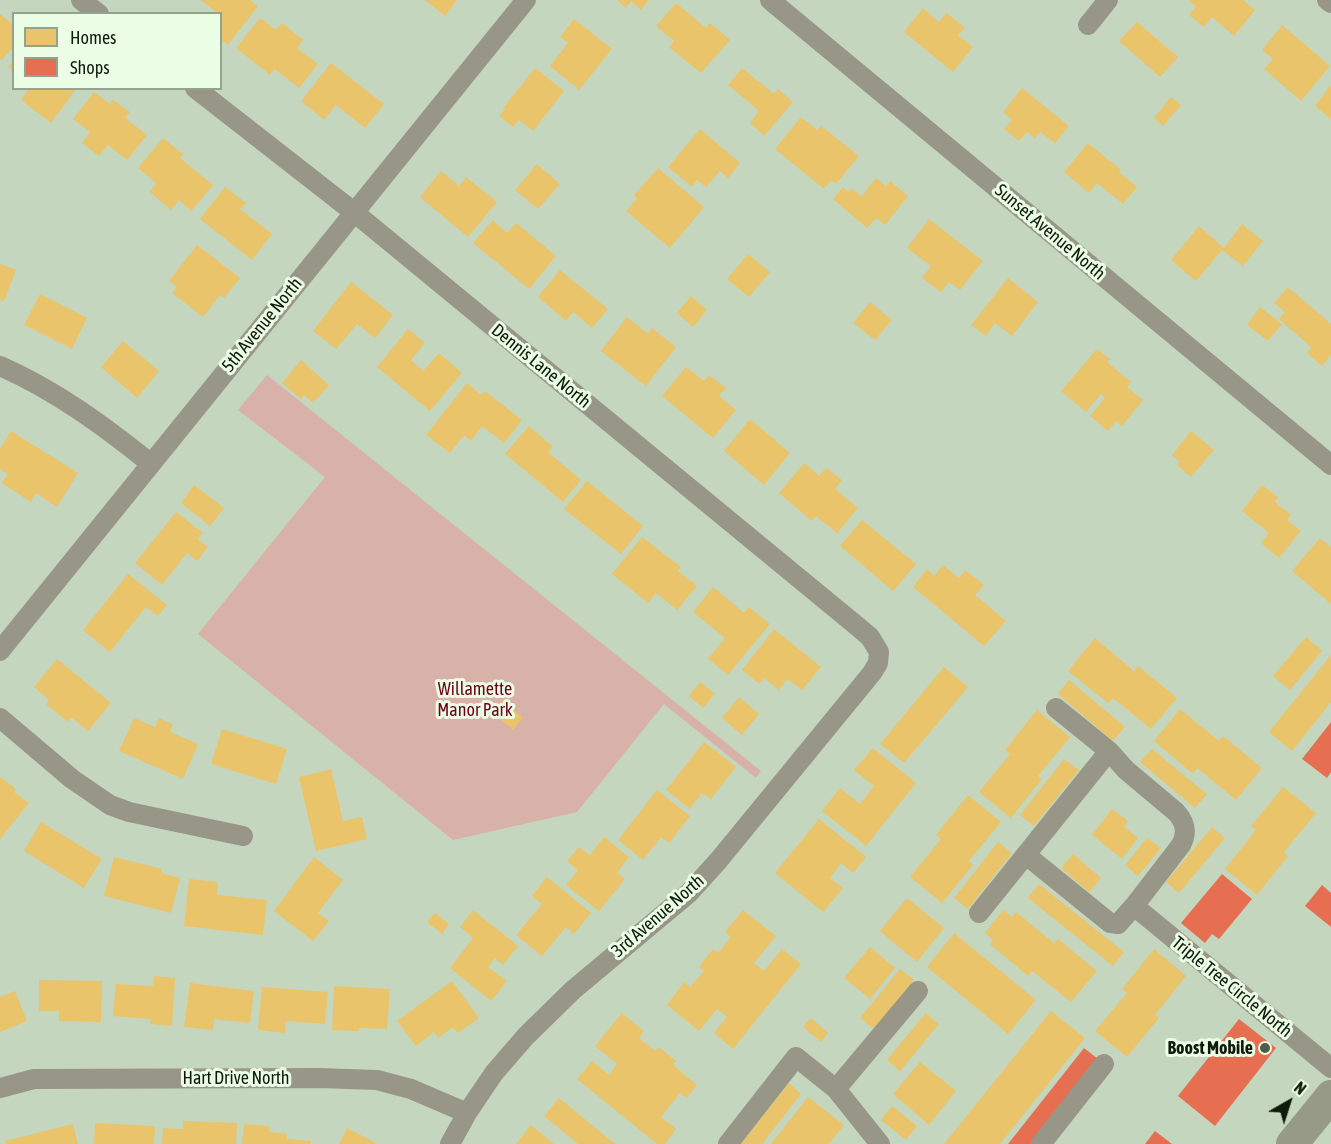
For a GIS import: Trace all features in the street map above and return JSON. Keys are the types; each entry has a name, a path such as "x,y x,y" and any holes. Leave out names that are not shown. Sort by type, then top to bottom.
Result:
{"main road":[{"path":"1292,1144 1331,1096"}],"street":[{"path":"81,0 96,12"},
{"name":"5th Avenue North","path":"0,651 526,0"},
{"name":"Sunset Avenue North","path":"770,0 1331,465"},
{"path":"1088,25 1108,0"},
{"path":"1327,0 1331,3"},
{"name":"Dennis Lane North","path":"198,90 354,213 857,626 870,638 879,652"},
{"path":"0,366 91,418 150,464"},
{"name":"3rd Avenue North","path":"450,1144 467,1113 494,1073 534,1028 573,990 689,893 718,861 872,673 878,663 879,652"},
{"path":"1026,855 1110,923 1118,924 1186,837 1182,818 1176,812 1126,770 1109,751 1056,708"},
{"path":"0,718 72,779 110,805 129,812 243,836"},
{"path":"979,913 1109,751"},
{"name":"Triple Tree Circle North","path":"1134,906 1331,1068"},
{"path":"836,1089 918,991"},
{"path":"728,1144 796,1057 836,1089 880,1144"},
{"path":"1041,1144 1104,1064"},
{"name":"Hart Drive North","path":"0,1088 34,1079 319,1078 377,1080 411,1089 467,1113"}],"green space":[{"name":"Willamette Manor Park","path":"267,375 761,771 756,778 664,704 577,812 453,840 198,634 325,477 238,410"}],"building: Homes":[{"path":"201,0 250,0 258,6 228,45 222,40 222,12 216,12"},
{"path":"425,0 457,0 445,16"},
{"path":"617,0 649,0 641,10 631,1 626,8"},
{"path":"1188,0 1243,0 1255,10 1234,36 1212,17 1204,27 1189,15 1196,6"},
{"path":"676,3 706,28 710,23 730,40 701,73 669,47 674,41 656,26"},
{"path":"923,8 939,22 947,13 965,28 958,35 973,47 953,72 904,32"},
{"path":"0,14 12,23 12,48 2,60 0,59"},
{"path":"260,18 276,30 282,23 303,40 297,48 318,64 299,88 275,69 270,75 236,48"},
{"path":"574,19 612,49 579,90 550,66 568,43 560,37"},
{"path":"1137,22 1178,57 1160,77 1119,41"},
{"path":"1282,25 1330,66 1301,101 1264,69 1273,59 1262,50"},
{"path":"331,63 384,104 365,128 336,105 324,120 301,101"},
{"path":"535,68 564,91 533,131 519,120 513,127 499,116"},
{"path":"742,68 774,94 778,89 793,102 764,136 750,123 759,111 728,85"},
{"path":"1331,85 1331,119 1315,106"},
{"path":"1022,88 1069,126 1055,143 1040,132 1035,138 1027,132 1019,141 1004,129 1012,120 1003,112"},
{"path":"28,90 76,90 51,123 21,100"},
{"path":"94,92 110,104 113,100 130,112 125,118 147,135 127,160 108,145 99,156 82,143 90,132 73,119"},
{"path":"1171,97 1181,105 1163,126 1154,118"},
{"path":"801,117 817,130 821,126 859,156 836,184 831,180 824,189 775,149"},
{"path":"700,129 740,163 728,178 720,171 706,187 697,180 692,187 668,167"},
{"path":"163,138 183,154 180,158 213,185 191,211 179,200 171,210 150,192 156,183 138,168"},
{"path":"1088,143 1121,170 1119,172 1137,187 1123,204 1097,183 1089,193 1064,172"},
{"path":"537,164 560,184 538,209 515,190"},
{"path":"658,168 704,207 670,248 626,211 637,198 634,195"},
{"path":"441,171 459,186 466,177 497,202 468,237 420,197"},
{"path":"876,178 886,186 890,181 908,196 885,225 876,218 867,228 833,199 843,187 848,192 851,188 862,196"},
{"path":"225,187 246,203 240,209 272,234 252,260 200,219"},
{"path":"929,219 983,261 960,290 949,282 941,292 922,278 931,266 907,248"},
{"path":"493,220 507,233 516,223 556,256 529,289 473,243"},
{"path":"1242,224 1263,241 1243,266 1222,250 1196,281 1171,260 1199,226 1224,248"},
{"path":"197,245 240,278 224,298 220,295 203,317 172,293 177,287 169,281"},
{"path":"748,254 770,272 749,297 727,279"},
{"path":"0,264 16,270 4,301 0,300"},
{"path":"560,270 608,309 592,328 573,312 566,321 538,297"},
{"path":"1008,278 1038,302 1012,336 995,323 986,336 971,325"},
{"path":"351,282 393,315 375,338 357,324 336,349 313,331"},
{"path":"1288,287 1331,324 1331,355 1322,366 1307,353 1311,347 1279,319 1285,312 1274,303"},
{"path":"40,294 87,318 72,349 24,325"},
{"path":"691,296 707,310 693,327 677,313"},
{"path":"870,302 892,320 875,340 853,323"},
{"path":"1260,307 1282,324 1268,341 1247,325"},
{"path":"627,317 648,334 652,328 676,347 646,386 601,351"},
{"path":"408,329 425,343 411,360 423,371 439,353 462,373 430,411 377,367"},
{"path":"123,341 159,371 137,398 101,367"},
{"path":"1097,349 1110,359 1107,362 1131,382 1127,387 1143,400 1122,426 1116,421 1108,431 1090,416 1105,398 1101,394 1086,412 1061,391"},
{"path":"301,360 329,385 313,403 304,395 301,399 282,383"},
{"path":"686,367 704,381 709,375 726,388 719,396 736,410 713,438 662,396"},
{"path":"467,383 481,395 485,391 522,420 504,443 482,426 471,441 464,435 450,453 426,435"},
{"path":"750,419 790,453 764,485 724,451"},
{"path":"529,426 553,447 548,452 581,480 563,502 505,454"},
{"path":"11,431 78,473 57,507 36,493 31,502 2,483 8,474 0,469 0,449"},
{"path":"1191,431 1214,450 1191,477 1177,465 1180,462 1172,455"},
{"path":"804,463 819,476 826,468 842,480 835,489 858,508 837,533 816,516 812,521 779,493"},
{"path":"587,481 643,526 621,554 564,509"},
{"path":"194,485 224,508 210,526 181,503"},
{"path":"1262,485 1278,497 1275,502 1291,515 1287,520 1301,531 1279,558 1261,543 1269,533 1242,511"},
{"path":"176,512 203,533 198,539 208,547 197,561 187,553 162,585 135,563"},
{"path":"862,520 916,564 893,591 840,546"},
{"path":"642,537 681,567 678,571 697,586 677,610 656,593 648,603 612,574"},
{"path":"1320,538 1331,547 1331,604 1292,571"},
{"path":"943,565 959,578 965,570 984,585 975,595 1006,621 984,646 913,587 927,569 934,576"},
{"path":"128,574 167,605 158,616 146,607 110,652 83,630"},
{"path":"713,587 744,613 749,607 770,624 728,675 708,659 725,638 693,612"},
{"path":"774,629 821,667 802,690 787,679 779,690 764,678 759,684 742,670"},
{"path":"1306,637 1322,651 1290,690 1273,676"},
{"path":"1095,638 1134,671 1138,666 1177,698 1151,729 1113,698 1108,703 1068,671"},
{"path":"1331,655 1331,702 1292,751 1269,732"},
{"path":"57,659 111,703 88,731 71,717 68,722 46,704 49,700 34,687"},
{"path":"944,667 968,687 904,763 880,744"},
{"path":"1069,680 1125,727 1113,741 1058,694"},
{"path":"700,682 715,694 703,708 689,696"},
{"path":"739,697 759,714 742,735 722,718"},
{"path":"503,700 523,718 513,730 492,712"},
{"path":"1180,709 1219,741 1223,736 1262,768 1236,800 1197,768 1193,774 1154,741"},
{"path":"1037,710 1070,737 1038,776 1042,779 1011,818 979,792 1010,754 1005,750"},
{"path":"134,718 155,727 159,718 173,725 170,732 198,744 183,779 119,751"},
{"path":"222,729 287,749 276,784 211,764"},
{"path":"704,742 736,767 711,799 702,793 690,809 666,790"},
{"path":"873,748 916,783 866,846 822,811 840,788 860,804 874,786 854,770"},
{"path":"1152,749 1207,794 1195,808 1140,762"},
{"path":"1064,759 1079,770 1034,826 1020,815"},
{"path":"331,769 343,821 362,817 367,839 316,851 299,777"},
{"path":"0,777 16,789 14,792 29,803 0,839"},
{"path":"1283,787 1316,813 1284,852 1288,856 1257,895 1225,869 1256,830 1251,826"},
{"path":"657,790 690,816 669,843 661,837 643,860 618,840"},
{"path":"968,795 1001,822 969,861 973,865 942,903 910,877 941,839 936,835"},
{"path":"1112,809 1128,821 1124,827 1138,838 1122,859 1092,835"},
{"path":"819,819 866,857 853,873 841,863 830,878 843,888 823,912 775,873"},
{"path":"41,822 102,859 84,888 24,851"},
{"path":"1212,827 1225,838 1179,893 1166,882"},
{"path":"604,837 629,857 617,873 625,879 599,911 566,885 578,870 567,861 579,847 590,855"},
{"path":"1147,838 1161,848 1138,876 1125,865"},
{"path":"998,842 1012,853 968,909 954,898"},
{"path":"1073,854 1101,878 1089,892 1061,868"},
{"path":"114,857 162,869 161,873 180,878 171,913 104,896"},
{"path":"314,857 343,880 318,913 329,921 313,941 274,911"},
{"path":"547,877 591,913 574,934 566,927 542,956 516,935 542,904 532,896"},
{"path":"189,879 218,882 217,895 267,900 263,935 184,926"},
{"path":"1039,884 1124,952 1113,966 1028,898"},
{"path":"907,898 944,928 917,962 880,931"},
{"path":"473,910 518,946 503,965 495,958 488,967 507,981 491,1001 450,968 473,938 460,927"},
{"path":"743,910 776,936 754,963 764,971 782,949 801,964 733,1049 714,1033 727,1017 717,1009 699,1031 667,1005 684,982 690,987 704,971 699,967 713,949 718,953 731,937 725,932"},
{"path":"1003,910 1012,917 1016,912 1054,943 1058,939 1097,971 1071,1002 1032,971 1028,976 990,944 993,940 985,933"},
{"path":"435,913 449,924 442,934 427,922"},
{"path":"954,933 1036,1000 1008,1034 927,967"},
{"path":"870,947 895,968 870,999 844,978"},
{"path":"1154,949 1186,976 1155,1015 1159,1018 1127,1057 1095,1031 1127,993 1122,989"},
{"path":"900,969 914,980 874,1029 860,1018"},
{"path":"154,976 175,978 172,1026 150,1024 151,1019 113,1016 116,984 153,986"},
{"path":"39,980 102,981 101,1022 59,1021 59,1011 39,1011"},
{"path":"452,981 479,1018 458,1033 453,1027 438,1038 434,1032 416,1046 397,1021"},
{"path":"190,983 254,991 250,1023 214,1019 213,1030 184,1027"},
{"path":"334,986 390,989 387,1029 332,1030"},
{"path":"262,987 328,992 325,1024 286,1021 285,1033 258,1030"},
{"path":"15,991 27,1021 0,1032 0,997"},
{"path":"1051,1011 1085,1038 1000,1144 944,1144"},
{"path":"622,1013 644,1031 639,1038 655,1051 659,1047 676,1061 673,1065 697,1085 687,1098 680,1093 661,1117 676,1129 665,1144 657,1144 577,1079 592,1061 609,1075 617,1064 595,1046"},
{"path":"926,1013 939,1024 900,1071 887,1060"},
{"path":"811,1018 828,1033 821,1042 803,1027"},
{"path":"920,1062 956,1091 929,1125 893,1094"},
{"path":"789,1083 801,1094 762,1144 741,1144"},
{"path":"808,1097 844,1125 829,1144 771,1144"},
{"path":"559,1098 615,1144 578,1144 544,1116"},
{"path":"892,1106 917,1126 906,1140 881,1120"},
{"path":"183,1121 237,1123 236,1144 162,1144 163,1128 183,1129"},
{"path":"95,1123 155,1126 154,1144 94,1144"},
{"path":"73,1124 78,1144 6,1144 5,1141"},
{"path":"244,1124 269,1126 269,1132 287,1134 287,1139 311,1141 311,1144 242,1144"},
{"path":"531,1125 554,1144 516,1144"},
{"path":"347,1128 378,1144 339,1144"}],"building: Shops":[{"path":"1331,722 1331,772 1327,778 1302,759"},
{"path":"1222,874 1252,899 1219,939 1212,934 1205,943 1181,923"},
{"path":"1322,885 1331,893 1331,927 1305,906"},
{"path":"1239,1019 1276,1048 1215,1126 1178,1096"},
{"path":"1084,1048 1098,1059 1031,1144 1008,1144"},
{"path":"1155,1131 1172,1144 1145,1144"}],"place":[{"name":"Boost Mobile","path":"1265,1048"}]}
